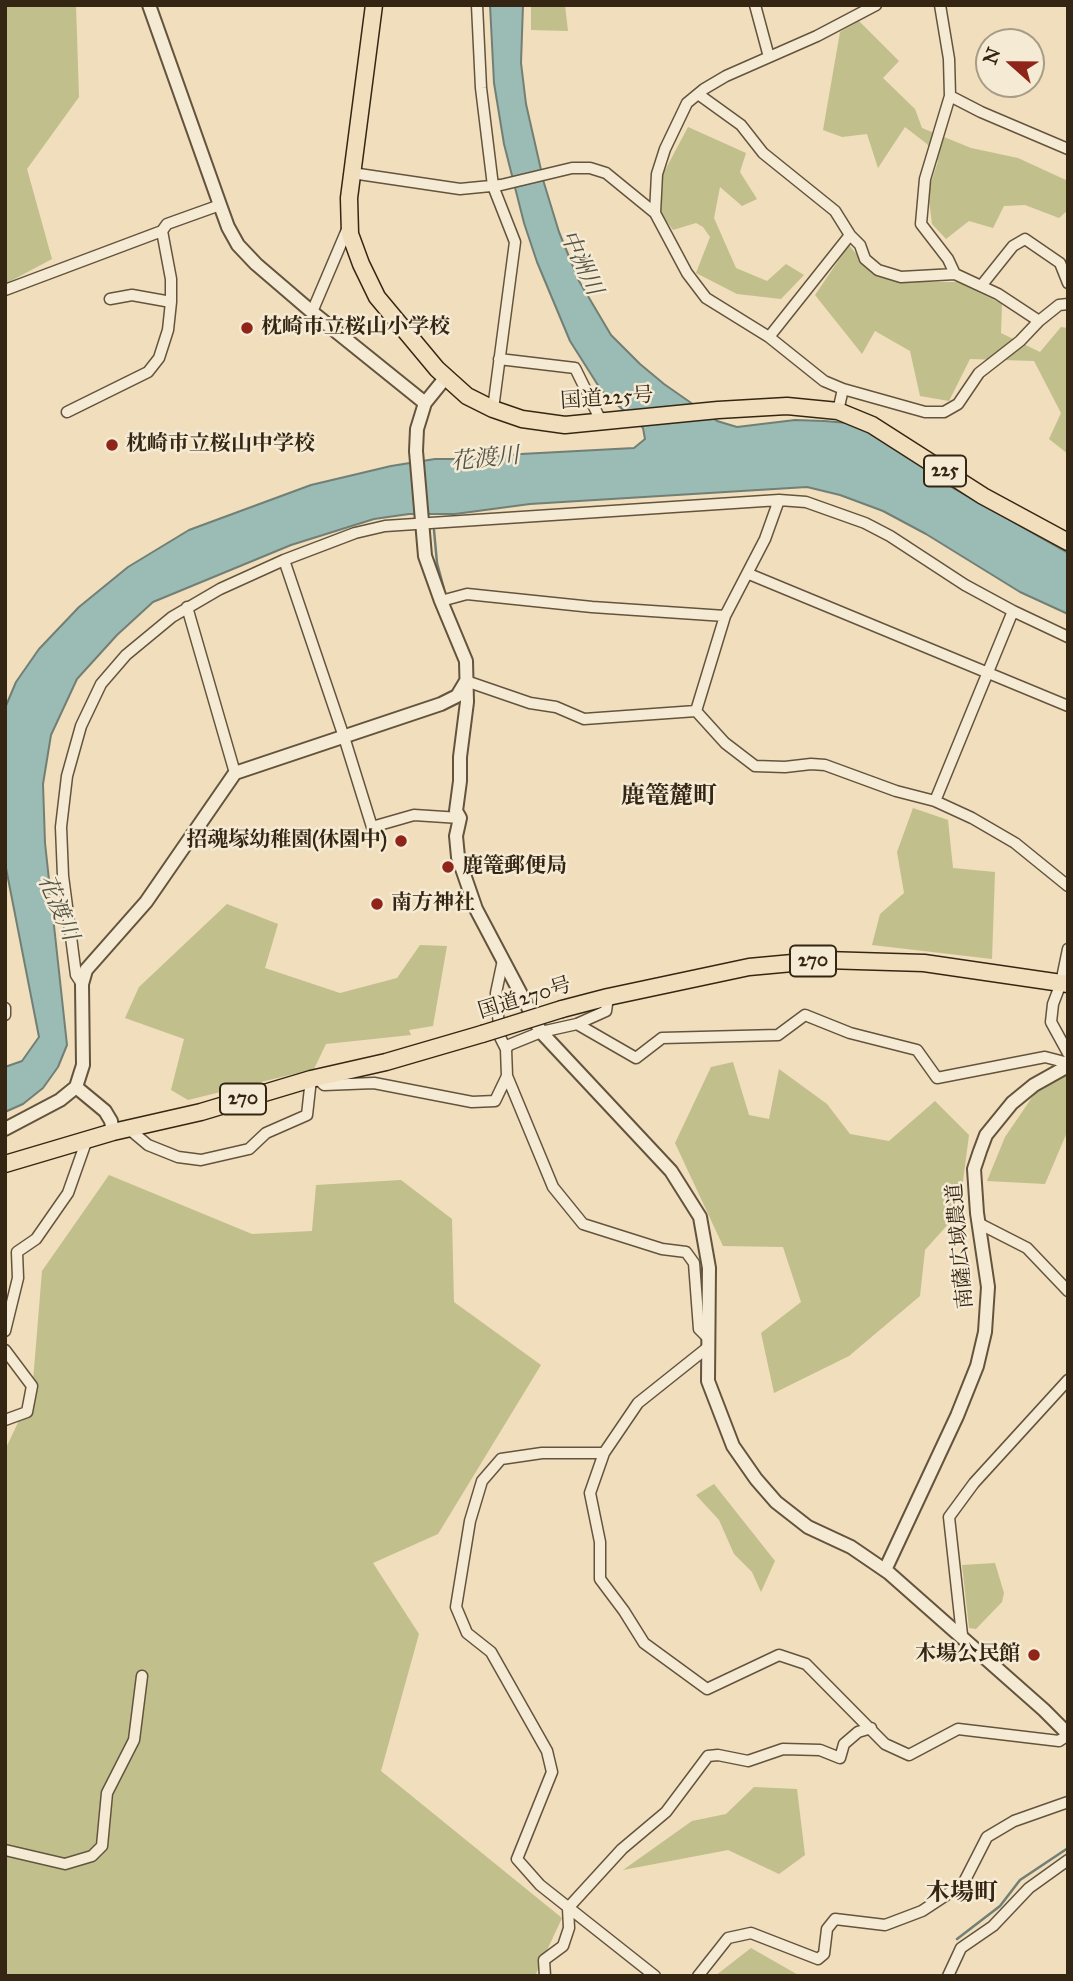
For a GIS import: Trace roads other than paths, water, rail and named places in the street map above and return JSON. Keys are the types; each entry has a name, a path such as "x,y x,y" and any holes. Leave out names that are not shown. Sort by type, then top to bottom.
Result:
{"highway":[{"name":"国道225号","path":"374,5 349,198 350,234 377,297 446,377 467,396 493,410 541,423 565,425 718,410 787,407 838,411 872,425 983,496 1068,542"},
{"name":"国道270号","path":"5,1164 121,1131 201,1112 314,1078 386,1062 562,1009 749,967 825,960 924,962 1064,983"}],"street":[{"path":"149,5 228,227 238,245 312,312 425,403"},
{"path":"477,5 481,88 497,186 515,242 493,410"},
{"path":"755,5 769,57"},
{"path":"655,213 657,174 665,149 687,103 726,76 817,36 876,5"},
{"path":"940,5 949,60 950,96 925,179 921,224 948,259 955,274"},
{"path":"698,94 741,125 763,153 835,211 850,235 860,245 864,259 878,270 901,277 955,274 981,286 1039,321"},
{"path":"950,96 1068,149"},
{"path":"352,173 460,189 497,186 572,168 590,168 606,173 655,213 687,273 706,298 769,337 824,381 925,412 944,412 958,404 979,373 1020,341 1059,305 1068,304"},
{"path":"5,290 162,231 167,224 220,205"},
{"path":"312,312 350,223"},
{"path":"67,412 148,372 159,358 168,330 172,279 162,231"},
{"path":"769,337 850,235"},
{"path":"981,286 1013,246 1025,239 1060,263 1068,283"},
{"path":"110,299 132,295 171,302"},
{"path":"499,359 575,369 602,423"},
{"path":"446,377 425,403 417,429 416,451 425,556 466,661 467,702 456,811 460,818 456,836 457,857 476,909 541,1032 671,1171 700,1217 709,1268 708,1381 733,1446 756,1479 776,1502 807,1527 851,1547 885,1570 962,1635 1068,1735 1059,1741 958,1729 909,1755 885,1744 806,1664 779,1656 708,1689 644,1643 600,1579 600,1542 590,1493 604,1452 638,1403 707,1342"},
{"path":"838,411 843,388"},
{"path":"696,710 726,616 749,573 779,500"},
{"path":"82,984 76,975 63,876 63,803 66,776 90,702 107,676 141,641 187,607 220,589 355,533 421,521 779,500 806,502 865,523 890,536 965,585 1068,637"},
{"path":"284,561 372,827 414,815 460,818"},
{"path":"749,573 1068,706"},
{"path":"441,601 467,594 592,607 726,616"},
{"path":"187,607 235,773"},
{"path":"934,802 1013,611"},
{"path":"5,1129 60,1100 76,1087 84,1055 82,984 86,970 146,901 235,773 441,704 457,696 466,681"},
{"path":"466,681 530,703 556,707 584,719 696,710"},
{"path":"696,710 725,743 754,766 825,765 934,802 972,818 1015,843 1068,886"},
{"path":"1068,949 1064,983 1053,1004 1051,1022 1068,1053"},
{"path":"503,960 496,993 499,1037 506,1049 507,1076 553,1187 583,1224 663,1249 686,1252 694,1263 699,1329 707,1342"},
{"path":"506,1049 509,1045 541,1032 577,1024 606,1011 608,997"},
{"path":"5,1008 5,1015"},
{"path":"577,1024 636,1058 662,1038 778,1035 805,1015 850,1033 917,1050 937,1078 1045,1057 1068,1065"},
{"name":"南薩広域農道","path":"885,1570 919,1500 977,1366 985,1332 988,1287 974,1169 986,1135 1012,1103 1034,1085 1068,1065"},
{"path":"76,1087 105,1111 121,1131 178,1157 201,1160 249,1149 266,1133 307,1115 314,1078 324,1085 374,1083 472,1101 495,1101 507,1076"},
{"path":"5,1331 18,1278 17,1252 36,1239 68,1193 86,1142"},
{"path":"980,1224 1027,1248 1068,1291"},
{"path":"5,1350 32,1385 27,1412 5,1420"},
{"path":"962,1635 949,1517 974,1483 1068,1380"},
{"path":"604,1452 541,1453 501,1459 482,1481 478,1494 470,1521 456,1607 467,1633 491,1652 547,1751 552,1772 517,1859 540,1885 655,1976"},
{"path":"5,1850 65,1864 92,1856 102,1846 107,1794 134,1740 142,1676"},
{"path":"545,1976 544,1960 563,1946 569,1928 568,1908 622,1849 666,1812 708,1756 718,1755 748,1761 783,1748 820,1750 840,1758 844,1744 858,1732 871,1728"},
{"path":"698,1976 727,1938 751,1933 818,1959 824,1954 827,1929 835,1919 885,1925 922,1911 963,1884 987,1837 1014,1821 1068,1802"},
{"path":"948,1976 961,1948 993,1926 1029,1888 1068,1860"}],"water":[{"name":"花渡川","path":"490,5 523,5 521,63 526,104 544,183 559,232 579,281 611,335 664,384 717,421 737,427 795,420 824,421 848,423 875,432 953,488 1068,553 1068,614 1020,592 883,511 840,495 807,487 530,504 455,514 409,514 374,519 291,545 153,602 117,635 77,679 51,735 43,784 45,843 67,1045 58,1067 43,1088 23,1104 5,1112 5,1067 22,1061 39,1037 5,863 5,708 16,682 39,649 79,607 128,567 189,530 311,485 391,466 435,459 475,459 634,448 645,439 643,428 601,390 570,341 537,262 504,144 494,83"}],"waterway":[{"path":"434,530 437,563 444,589"},
{"path":"957,1939 1000,1906 1020,1880 1068,1848"}],"place":[{"name":"枕崎市立桜山小学校","path":"247,328"},
{"name":"枕崎市立桜山中学校","path":"112,445"},
{"name":"招魂塚幼稚園(休園中)","path":"401,841"},
{"name":"鹿篭郵便局","path":"448,867"},
{"name":"南方神社","path":"377,904"},
{"name":"木場公民館","path":"1034,1655"}],"district":[{"name":"鹿篭麓町","path":"669,797"},
{"name":"木場町","path":"962,1894"}],"water label":[{"name":"中洲川","path":"580,263"}]}
